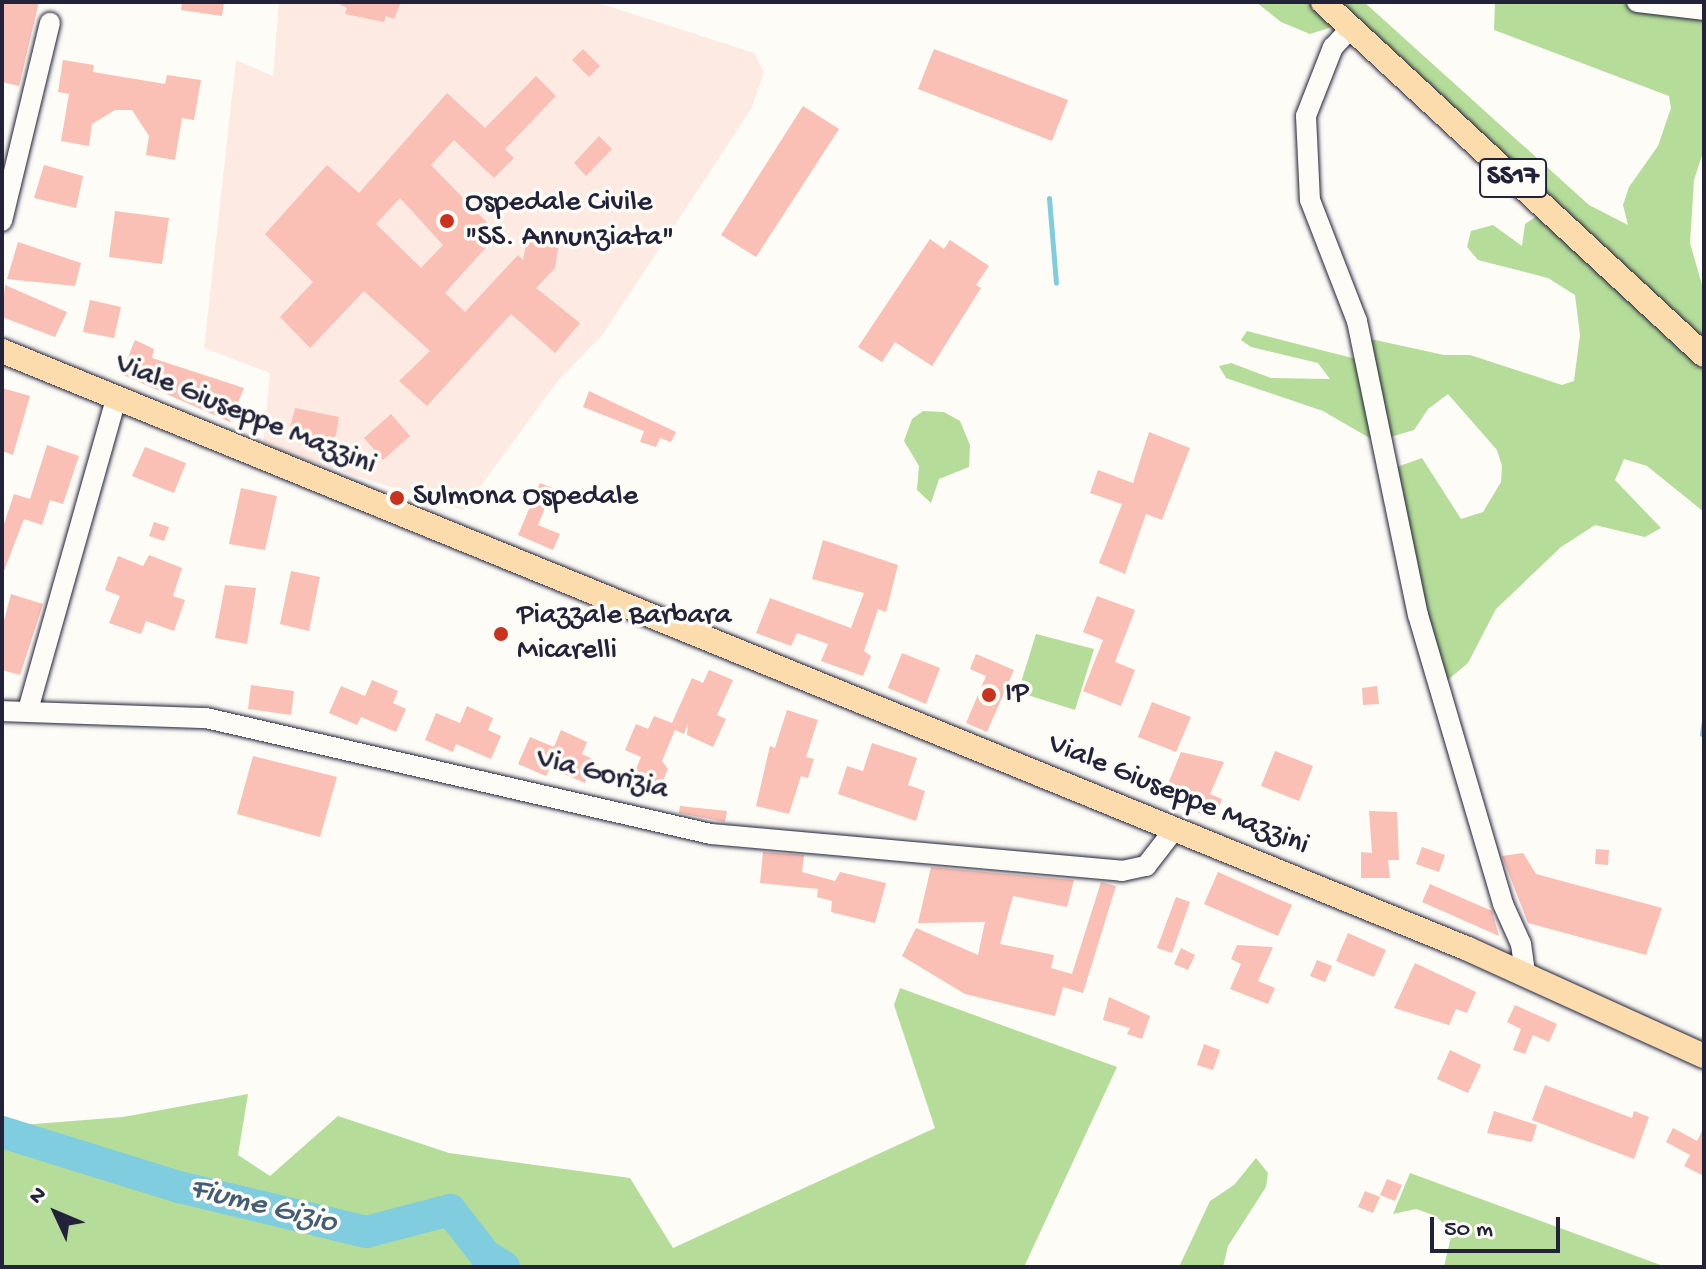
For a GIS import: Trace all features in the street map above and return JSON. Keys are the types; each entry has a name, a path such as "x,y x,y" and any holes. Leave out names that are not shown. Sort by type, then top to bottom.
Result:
{"main road":[{"name":"SS17","path":"1323,2 1704,355"},
{"name":"Viale Giuseppe Mazzini","path":"2,351 1525,973 1704,1056"}],"street":[{"path":"1637,2 1695,6"},
{"path":"2,221 50,23"},
{"path":"1351,28 1333,47 1306,116 1310,200 1357,321 1418,615 1503,904 1521,944 1525,973"},
{"path":"28,710 116,398"},
{"name":"Via Gorizia","path":"2,711 206,718 711,834 1109,872 1146,866 1174,830"}],"shaded area":[{"name":"Ospedale Civile \"SS. Annunziata\"","path":"279,2 596,2 754,53 764,72 751,109 603,334 557,382 463,510 263,446 270,373 204,348 236,60 273,76"}],"green space":[{"path":"1256,2 1309,2 1335,26 1310,34 1281,22"},
{"path":"1338,2 1364,2 1589,205 1628,225 1623,205 1629,187 1658,146 1671,108 1669,96 1494,30 1495,2 1615,2 1704,14 1704,149 1694,180 1690,243 1704,292 1704,340"},
{"path":"1540,214 1704,366 1704,512 1647,466 1624,459 1615,480 1661,528 1645,537 1595,525 1561,547 1496,609 1468,663 1444,683 1394,468 1422,458 1461,519 1483,512 1501,482 1502,466 1497,450 1448,394 1428,409 1414,430 1387,438 1366,338 1444,355 1470,355 1562,385 1574,381 1580,335 1575,295 1548,278 1478,260 1467,247 1471,231 1493,225 1522,246 1525,224"},
{"path":"1247,331 1360,360 1380,444 1323,411 1226,378 1219,366 1231,363 1271,378 1330,379 1318,363 1251,347 1241,340"},
{"path":"923,411 944,412 960,421 970,445 969,467 939,479 931,503 917,490 919,466 904,441 912,419"},
{"path":"1036,634 1094,649 1075,710 1018,692"},
{"path":"900,988 1117,1067 1024,1267 2,1267 2,1115 22,1125 123,1117 248,1094 238,1155 270,1176 338,1116 449,1153 630,1178 673,1248 935,1128 894,1005"},
{"path":"1256,1158 1268,1173 1266,1187 1228,1246 1223,1267 1179,1267 1210,1201 1234,1185"},
{"path":"1410,1173 1666,1267 1444,1267 1452,1232 1436,1216 1416,1209 1393,1214"}],"building":[{"path":"2,2 39,2 19,86 2,82"},
{"path":"182,2 224,2 222,16 181,10"},
{"path":"335,2 401,2 394,19 386,16 384,22 345,14 347,8"},
{"path":"583,49 600,66 589,77 572,60"},
{"path":"934,49 1068,100 1052,141 918,89"},
{"path":"63,60 94,65 93,72 165,84 167,75 201,80 194,120 182,118 175,160 146,155 149,136 132,110 115,110 92,124 89,146 61,141 69,94 58,92"},
{"path":"536,76 556,96 505,149 514,158 494,178 454,140 431,165 498,234 445,293 465,312 518,255 523,260 529,230 560,237 555,268 536,288 580,323 555,353 511,314 427,406 399,381 430,351 364,291 310,348 280,317 313,282 265,234 327,165 359,193 447,93 485,128","holes":["400,198 443,245 421,268 376,224"]},
{"path":"803,106 839,129 756,257 721,235"},
{"path":"599,136 612,149 586,176 574,163"},
{"path":"44,165 83,176 76,208 34,198"},
{"path":"115,211 169,218 162,264 109,257"},
{"path":"930,239 944,249 950,240 989,266 976,285 981,288 932,366 895,342 882,362 858,347"},
{"path":"18,242 81,263 75,286 7,279"},
{"path":"5,285 67,312 55,337 2,317"},
{"path":"90,300 121,307 114,338 83,332"},
{"path":"135,340 154,349 152,358 244,388 230,422 121,374"},
{"path":"2,388 30,396 13,455 2,451"},
{"path":"589,391 676,432 671,442 660,438 656,447 640,442 644,431 583,407"},
{"path":"295,408 339,417 336,435 330,442 290,428"},
{"path":"391,414 410,436 383,460 364,438"},
{"path":"1149,432 1190,448 1162,520 1146,514 1125,574 1099,563 1122,504 1090,493 1098,470 1133,483"},
{"path":"47,445 79,456 63,504 50,500 42,525 24,519 2,576 2,530 14,494 30,499"},
{"path":"145,447 186,463 174,493 132,476"},
{"path":"540,483 553,488 538,525 560,534 553,550 518,535"},
{"path":"241,488 277,496 265,550 229,544"},
{"path":"154,522 169,527 164,541 149,536"},
{"path":"823,540 898,565 886,612 878,609 864,651 871,656 863,676 821,661 828,644 797,633 791,646 756,633 770,598 851,628 864,593 812,579"},
{"path":"149,555 182,568 173,596 185,600 174,631 146,621 141,634 109,623 120,596 105,590 118,556 143,566"},
{"path":"291,571 320,577 309,631 280,624"},
{"path":"225,585 256,588 247,644 215,638"},
{"path":"11,594 43,604 20,675 2,670 2,628"},
{"path":"1097,596 1135,610 1115,662 1135,670 1121,706 1083,691 1103,640 1083,632"},
{"path":"902,653 940,668 926,704 888,688"},
{"path":"976,654 1014,670 987,732 966,723 986,676 970,669"},
{"path":"709,670 733,680 717,715 726,719 713,747 687,735 688,723 684,734 675,730 662,761 668,769 658,793 631,781 641,757 625,750 636,724 648,729 654,716 672,723 692,678 703,683"},
{"path":"372,680 398,691 393,703 406,709 396,732 361,717 357,725 329,713 341,686 365,696"},
{"path":"251,685 294,691 291,715 248,709"},
{"path":"1377,686 1379,704 1363,705 1362,688"},
{"path":"1152,702 1191,717 1176,752 1138,737"},
{"path":"467,706 493,718 488,730 501,736 491,759 456,744 453,752 425,740 436,713 460,723"},
{"path":"787,710 818,720 806,757 814,759 808,778 801,776 789,814 756,806 770,746 775,748"},
{"path":"561,730 587,742 582,754 595,760 585,783 550,768 546,776 518,764 530,737 554,747"},
{"path":"872,743 917,758 908,785 925,791 916,821 838,794 847,766 863,771"},
{"path":"1275,751 1313,766 1299,801 1261,786"},
{"path":"1181,752 1224,762 1210,794 1222,799 1215,819 1162,799"},
{"path":"253,756 337,777 320,837 237,814"},
{"path":"680,806 727,811 725,822 679,813"},
{"path":"1369,811 1397,812 1399,860 1388,860 1390,878 1361,878 1361,852 1372,853"},
{"path":"1422,847 1445,855 1439,872 1416,864"},
{"path":"1596,849 1609,850 1608,865 1595,864"},
{"path":"763,852 804,855 802,872 835,881 840,872 886,883 875,923 831,912 832,901 817,897 818,889 760,883"},
{"path":"1523,853 1536,874 1662,908 1646,955 1528,923 1502,856"},
{"path":"931,867 1074,880 1067,907 1013,896 1000,944 1054,955 1051,968 1072,974 1101,882 1116,886 1083,993 1063,987 1055,1016 965,994 902,956 916,928 978,955 985,922 918,923"},
{"path":"1218,872 1292,905 1278,936 1204,904"},
{"path":"1430,884 1492,911 1499,936 1422,902"},
{"path":"1176,897 1190,902 1172,953 1157,948"},
{"path":"1348,933 1386,950 1374,977 1336,961"},
{"path":"1237,945 1273,947 1258,981 1275,988 1268,1004 1230,989 1241,964 1231,959"},
{"path":"1181,948 1195,955 1188,970 1174,964"},
{"path":"1317,960 1332,966 1325,982 1310,976"},
{"path":"1415,963 1476,992 1467,1013 1456,1009 1449,1025 1394,1008"},
{"path":"1109,997 1150,1016 1142,1039 1127,1034 1130,1028 1103,1020"},
{"path":"1515,1005 1557,1024 1549,1042 1533,1035 1525,1054 1513,1050 1521,1029 1507,1022"},
{"path":"1204,1044 1220,1050 1213,1070 1197,1065"},
{"path":"1450,1050 1481,1065 1468,1093 1437,1079"},
{"path":"1545,1085 1632,1118 1634,1111 1649,1117 1634,1159 1532,1120"},
{"path":"1494,1111 1537,1125 1532,1142 1487,1133"},
{"path":"1704,1127 1704,1176 1684,1166 1690,1155 1666,1142 1673,1128 1697,1141"},
{"path":"1387,1179 1402,1185 1395,1201 1380,1195"},
{"path":"1365,1191 1380,1197 1373,1213 1358,1207"}],"waterway":[{"path":"1049,198 1056,283"},
{"path":"1702,734 1704,722"},
{"name":"Fiume Gizio","path":"2,1132 179,1187 366,1232 450,1210 486,1256 504,1267"}],"place":[{"name":"Ospedale Civile \"SS. Annunziata\"","path":"447,221"},
{"name":"Sulmona Ospedale","path":"397,498"},
{"name":"Piazzale Barbara Micarelli","path":"501,634"},
{"name":"IP","path":"989,695"}]}
